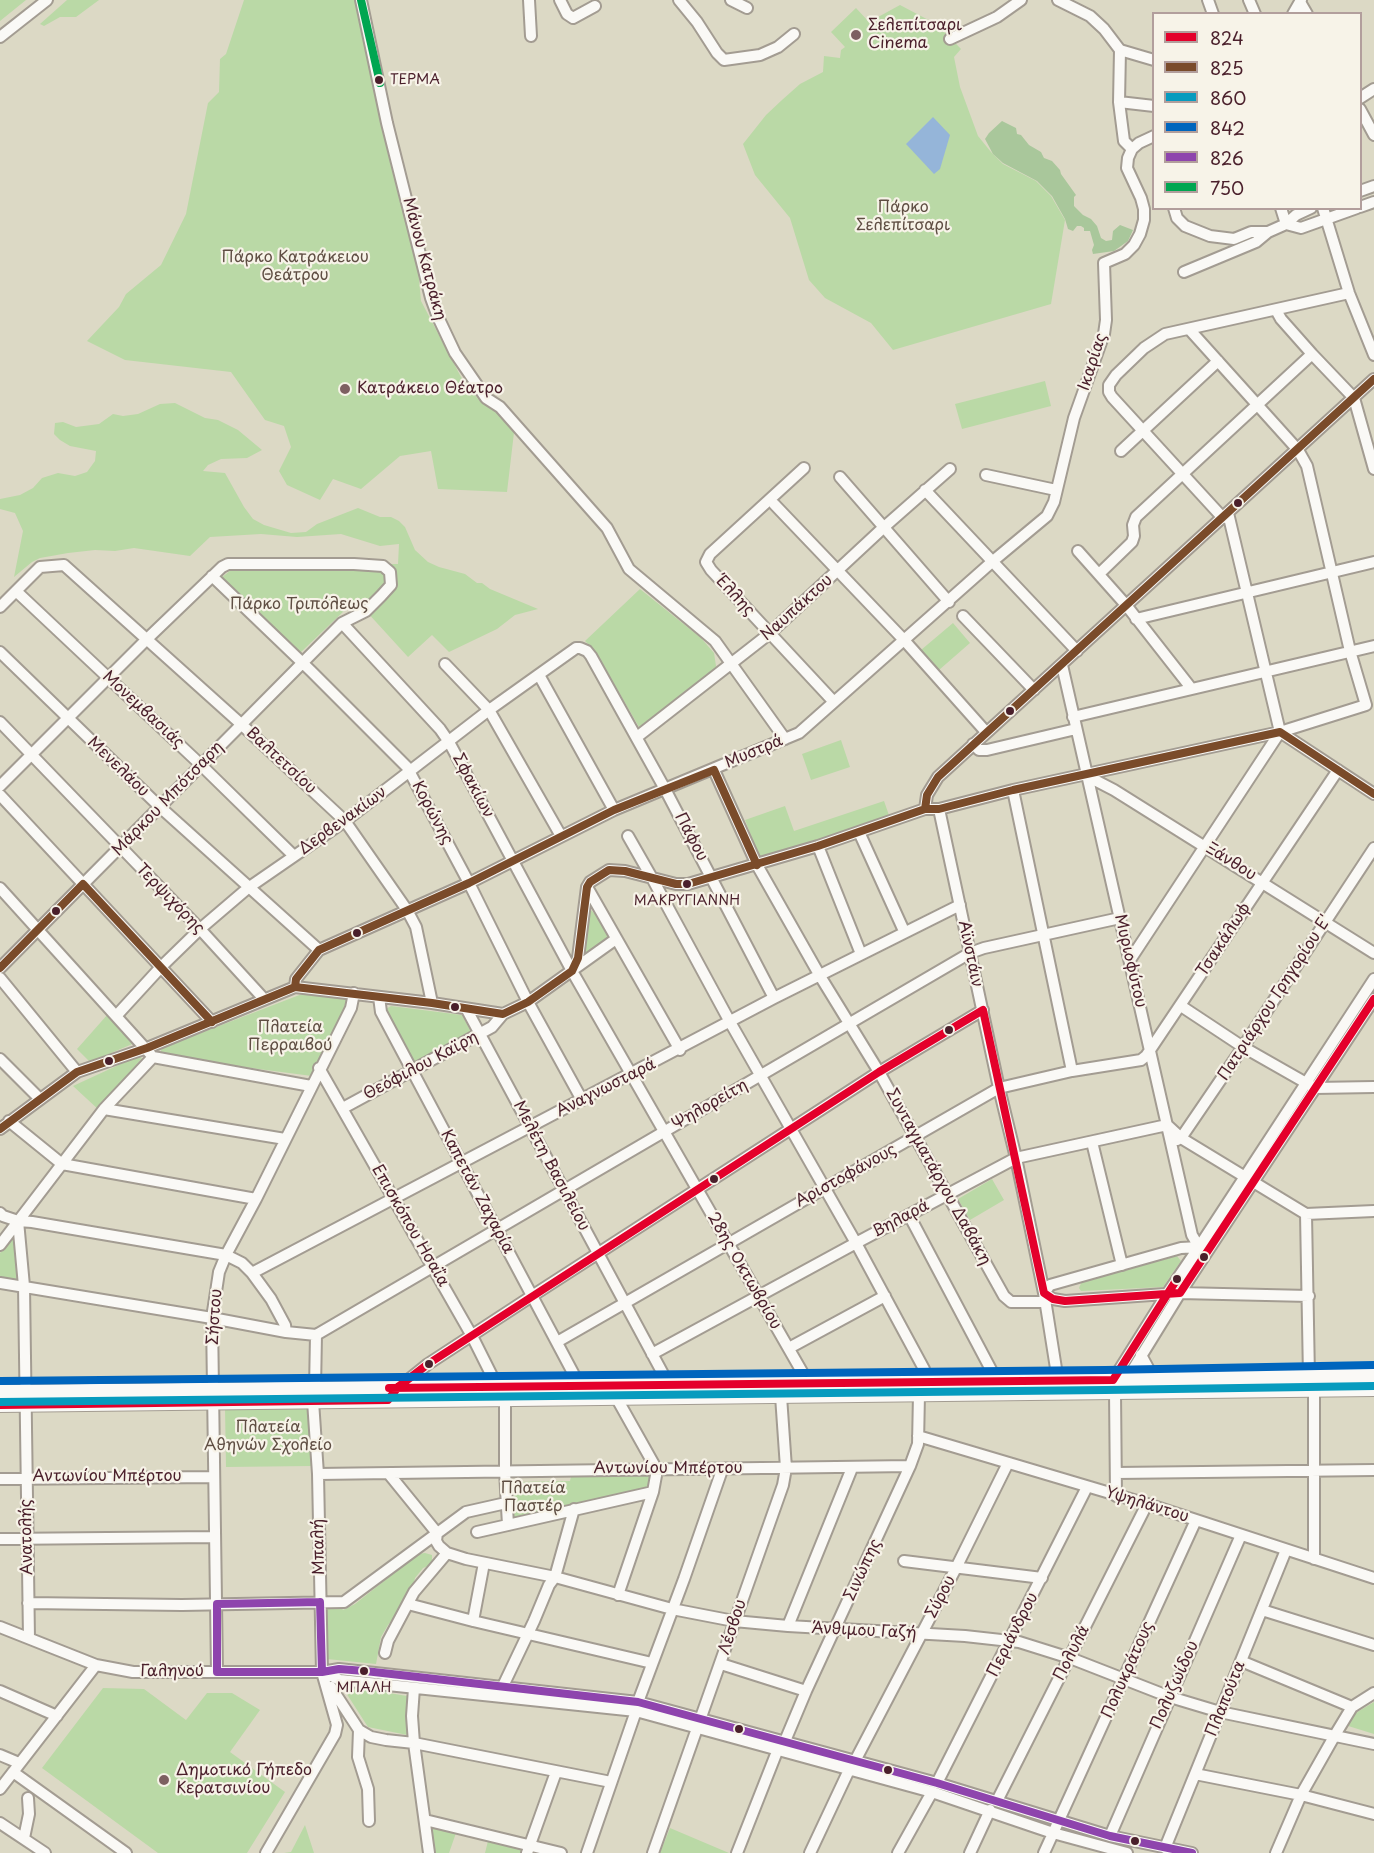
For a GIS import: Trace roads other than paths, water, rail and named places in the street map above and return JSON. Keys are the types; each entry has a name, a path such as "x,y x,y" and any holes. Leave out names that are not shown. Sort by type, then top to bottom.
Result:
{"main road":[{"path":"314,1395 398,1387 809,1384 922,1388 1312,1383 1374,1375"},
{"path":"0,1392 25,1398 314,1395 388,1400 782,1396 997,1381 1119,1384 1154,1379 1312,1383 1374,1389"},
{"path":"0,1405 25,1398"}],"street":[{"path":"0,37 47,0"},
{"name":"Μάνου Κατράκη","path":"361,0 387,123 431,298 455,353 486,398 500,408 515,424 607,528 629,569 707,634 732,664 785,740"},
{"path":"529,0 531,36"},
{"path":"560,0 567,14 573,18 595,6"},
{"path":"679,0 724,60 760,55 778,47 794,34"},
{"path":"731,0 747,8"},
{"path":"950,39 997,17 1021,0"},
{"path":"1058,0 1070,4 1095,20 1120,50 1152,59"},
{"name":"Ικαρίας","path":"1047,516 1053,502 1074,418 1104,334 1106,320 1104,263 1125,254 1134,245 1144,220 1141,198 1127,168 1132,149 1124,141 1119,102 1120,50"},
{"path":"1119,102 1152,106"},
{"path":"1362,113 1374,135"},
{"path":"1132,149 1143,140 1152,137"},
{"path":"1175,210 1185,226 1210,236 1234,239 1251,232 1268,232"},
{"path":"1282,210 1286,224"},
{"path":"1184,272 1256,242 1268,232 1286,224 1296,214 1306,210"},
{"path":"1286,224 1300,228 1325,214 1348,210"},
{"path":"1325,214 1349,293 1374,355"},
{"path":"1349,293 1165,334 1144,348 1108,385 1112,397 1226,515 1248,591 1280,732 1374,794"},
{"path":"1276,310 1281,319 1312,354 1354,398 1374,469"},
{"path":"572,971 578,958 587,887 590,882 609,870 658,881 688,884 819,846 925,809 939,809 1013,790 1280,732 1370,708 1350,651 1307,466 1298,450 1189,329"},
{"path":"1099,574 1132,542 1136,517 1312,354"},
{"path":"1121,451 1218,361"},
{"path":"925,809 927,795 938,777 1374,379"},
{"name":"Έλλης","path":"804,468 710,554 706,562 769,634 834,702"},
{"name":"Ναυπάκτου","path":"637,737 769,634 950,469"},
{"path":"986,475 1056,490"},
{"path":"840,477 949,602"},
{"path":"925,490 1077,651"},
{"path":"774,504 904,640 986,732"},
{"name":"Μυστρά","path":"295,987 296,979 319,950 469,883 614,810 799,733 1047,516"},
{"path":"1078,551 1126,605 1191,688"},
{"path":"1136,619 1374,562"},
{"name":"Μάρκου Μπότσαρη","path":"0,968 302,663 342,624 366,610 391,585 390,572 383,566 354,564 233,563 222,567 212,576"},
{"name":"Βαλτετσίου","path":"16,591 40,567 64,564 242,724 345,821 407,910 416,927 432,1003"},
{"path":"0,786 212,576"},
{"name":"Κορώνης","path":"212,576 358,716 410,772 469,883 528,1002 582,1100"},
{"path":"0,607 16,591"},
{"name":"Μονεμβασιάς","path":"16,591 201,764 294,856"},
{"path":"963,616 1034,690"},
{"name":"Σφακίων","path":"342,624 440,729 449,742 572,971"},
{"path":"1073,717 1374,646"},
{"name":"Δερβενακίων","path":"117,1015 200,929 248,888 345,821 489,710 576,648 585,649"},
{"name":"Πάφου","path":"585,649 637,737 774,998"},
{"name":"Μενελάου","path":"0,652 160,807 319,950"},
{"path":"445,664 489,710 561,836"},
{"name":"Μυριοφύτου","path":"1062,665 1085,775 1167,1125 1176,1141 1192,1235 1203,1250"},
{"path":"539,675 614,810"},
{"name":"Τερψιχόρης","path":"0,722 200,929 264,999"},
{"path":"973,744 979,750 987,750 1076,729"},
{"path":"1130,960 1280,732"},
{"name":"Συνταγματάρχου Δαβάκη","path":"714,770 757,865 820,976 879,1072 1007,1300 1018,1302 1045,1297"},
{"name":"Τσακάλωφ","path":"1150,1051 1338,770"},
{"name":"Ξάνθου","path":"1085,775 1204,845 1374,953"},
{"path":"1013,790 1072,1071"},
{"path":"0,795 212,1022"},
{"name":"Αϊνστάιν","path":"939,809 1045,1297 1058,1381"},
{"path":"860,832 904,931"},
{"name":"Σινώπης","path":"628,836 924,1369 918,1443 910,1466 806,1691 737,1853"},
{"path":"819,846 861,954"},
{"name":"Πατριάρχου Γρηγορίου Ε'","path":"1176,1141 1243,1047 1374,848"},
{"path":"587,887 680,1050"},
{"path":"0,888 150,1052 310,1086"},
{"name":"Αναγνωσταρά","path":"252,1273 680,1050 774,998 960,904"},
{"name":"Ψηλορείτη","path":"316,1335 970,953 1120,918"},
{"name":"Θεόφιλου Καϊρη","path":"343,1108 492,1027 503,1014 528,1002 616,939"},
{"name":"28ης Οκτωβρίου","path":"572,971 809,1384"},
{"path":"0,978 77,1072"},
{"path":"1119,1384 1180,1293 1203,1250 1310,1086 1374,979"},
{"path":"0,1129 77,1072 150,1052 212,1022 295,987 503,1014"},
{"name":"Σήστου","path":"217,1672 212,1318 219,1272 351,1008 354,993"},
{"name":"Καπετάν Ζαχαρία","path":"379,997 381,1012 580,1386"},
{"path":"1310,1086 1374,999"},
{"path":"1181,1006 1243,1047 1310,1086 1374,1087"},
{"name":"Μελέτη Βασιλείου","path":"467,1010 669,1385"},
{"path":"388,1400 398,1387 428,1364 790,1128 983,1010"},
{"name":"Αριστοφάνους","path":"557,1342 999,1088 1072,1071 1141,1059 1150,1051"},
{"path":"0,1245 150,1052"},
{"path":"0,1059 40,1099"},
{"name":"Επισκόπου Ησαΐα","path":"319,1068 472,1336 493,1378 494,1387"},
{"path":"104,1109 285,1139"},
{"path":"9,1121 62,1164 256,1199"},
{"name":"Βηλαρά","path":"652,1354 1016,1158 1167,1125"},
{"path":"1176,1141 1306,1214 1374,1211"},
{"path":"1092,1142 1122,1265"},
{"path":"0,1213 18,1221 226,1255 242,1263 252,1273 271,1299 285,1324 286,1332"},
{"path":"1306,1214 1312,1383 1314,1559"},
{"path":"909,1215 997,1381"},
{"name":"Ανατολής","path":"18,1221 24,1286 29,1638"},
{"path":"1203,1250 1181,1248 1050,1285 1045,1297 1065,1300 1180,1293 1308,1296"},
{"path":"1116,1496 1119,1384 1167,1294 1203,1250"},
{"path":"1177,1279 1176,1284 1180,1293"},
{"path":"0,1283 286,1332 316,1335"},
{"path":"789,1348 885,1296"},
{"name":"Μπαλή","path":"266,1853 335,1734 335,1718 322,1672 314,1395 316,1335"},
{"path":"1141,1354 1154,1379"},
{"name":"Λέσβου","path":"653,1853 783,1485 786,1468 782,1396"},
{"path":"616,1397 657,1470 653,1492 618,1595"},
{"path":"505,1399 508,1525"},
{"name":"Υψηλάντου","path":"918,1436 1147,1504 1374,1578"},
{"name":"Σύρου","path":"810,1853 852,1765 956,1568 1008,1463"},
{"name":"Αντωνίου Μπέρτου","path":"318,1474 910,1466"},
{"path":"788,1626 852,1468"},
{"path":"587,1853 652,1663 722,1470"},
{"path":"1116,1473 1374,1470"},
{"path":"385,1653 388,1641 414,1592 447,1553 436,1541 437,1533 389,1474"},
{"name":"Αντωνίου Μπέρτου","path":"0,1479 214,1477"},
{"name":"Περιάνδρου","path":"898,1853 935,1787 1088,1487"},
{"path":"477,1532 653,1492"},
{"path":"28,1602 217,1604 348,1601 466,1512 506,1503"},
{"name":"Πολυλά","path":"997,1801 1147,1504"},
{"path":"503,1686 549,1585 555,1577 574,1509"},
{"name":"Πολυκράτους","path":"1053,1833 1196,1520"},
{"name":"Πολυζωίδου","path":"1110,1836 1241,1535"},
{"path":"0,1539 215,1537"},
{"name":"Πλαπούτα","path":"1165,1848 1286,1550"},
{"name":"Άνθιμου Γαζή","path":"447,1553 555,1577 672,1609 734,1621 1009,1640 1070,1658 1170,1697 1220,1712 1374,1744"},
{"path":"904,1561 1042,1578"},
{"path":"473,1621 484,1563"},
{"path":"408,1604 652,1663"},
{"path":"1262,1610 1374,1645"},
{"name":"Γαληνού","path":"0,1627 96,1665 133,1672 322,1672 339,1669 503,1686 637,1706 935,1787 997,1801 1110,1836 1192,1853"},
{"path":"1241,1661 1352,1707"},
{"path":"721,1664 806,1691"},
{"path":"0,1789 96,1665"},
{"path":"322,1672 359,1730 371,1737 414,1743 611,1782"},
{"name":"Γαληνού","path":"322,1672 340,1680 414,1688 637,1706"},
{"path":"414,1688 412,1716 414,1743 429,1853"},
{"path":"0,1691 57,1716"},
{"path":"1276,1853 1301,1795 1352,1707 1374,1693"},
{"path":"359,1730 358,1757 368,1789 369,1821"},
{"path":"0,1755 126,1853"},
{"path":"528,1849 556,1772"},
{"path":"1196,1774 1301,1795 1374,1814"},
{"name":"Γαληνού","path":"935,1787 990,1810 1102,1850 1127,1853"},
{"path":"24,1838 29,1814 28,1798"},
{"path":"970,1853 990,1810"},
{"path":"425,1820 528,1849 561,1853"},
{"path":"0,1823 45,1853"},
{"path":"1044,1853 1053,1833"}],"water":[{"path":"933,117 950,135 940,169 934,174 906,144"}],"place":[{"name":"Σελεπίτσαρι Cinema","path":"856,35"},
{"name":"ΤΕΡΜΑ","path":"379,80"},
{"name":"Κατράκειο Θέατρο","path":"345,389"},
{"name":"ΜΑΚΡΥΓΙΑΝΝΗ","path":"687,884"},
{"name":"ΜΠΑΛΗ","path":"364,1671"},
{"name":"Δημοτικό Γήπεδο Κερατσινίου","path":"164,1780"}],"park label":[{"name":"Πάρκο Σελεπίτσαρι","path":"903,217"},
{"name":"Πάρκο Κατράκειου Θεάτρου","path":"295,267"},
{"name":"Πάρκο Τριπόλεως","path":"299,605"},
{"name":"Πλατεία Περραιβού","path":"290,1037"},
{"name":"Πλατεία Αθηνών Σχολείο","path":"268,1437"},
{"name":"Πλατεία Παστέρ","path":"533,1498"}]}
